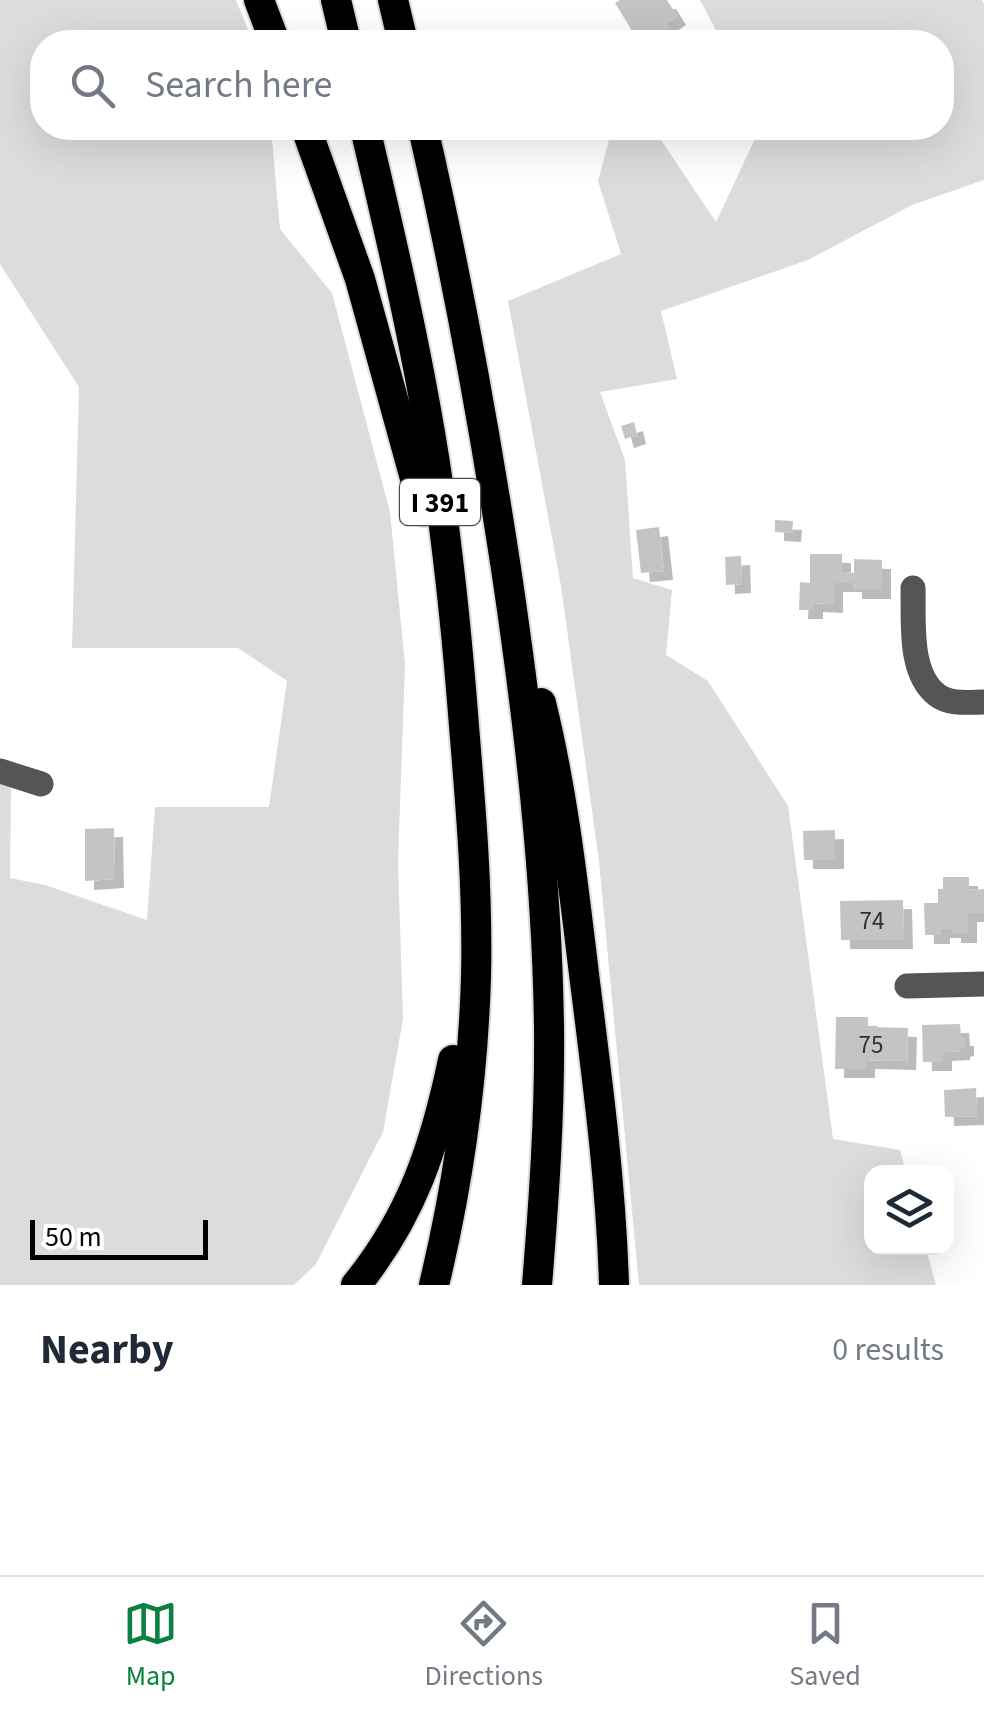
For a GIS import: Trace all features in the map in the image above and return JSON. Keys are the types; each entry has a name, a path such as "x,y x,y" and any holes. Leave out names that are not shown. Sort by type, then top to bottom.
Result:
{"highway":[{"path":"259,0 270,30"},
{"path":"336,0 343,30"},
{"path":"393,0 400,30"},
{"path":"416,0 417,30"},
{"path":"310,140 360,278 456,632"},
{"name":"I 391","path":"369,140 426,414 456,632 475,883"},
{"name":"I 391","path":"426,140 474,370 510,597"},
{"path":"510,597 532,769 546,944 548,1116 537,1285"},
{"path":"510,597 536,679 565,818 606,1151 614,1285"},
{"path":"356,1285 401,1220 436,1135 462,1011 475,883"},
{"path":"434,1285 455,1182 471,1055 476,975 475,883"}],"street":[{"path":"912,588 917,660 924,680 938,696 957,703 984,702"},
{"path":"0,770 41,784"},
{"path":"907,986 984,984"}],"shaded area":[{"path":"0,0 236,0 248,30 30,30 30,140 272,140 280,229 332,293 390,512 405,664 398,863 403,1019 383,1132 316,1264 294,1285 0,1285 0,781 11,785 10,878 45,885 147,920 155,807 269,807 287,681 238,648 72,648 79,387 0,264"},
{"path":"700,0 982,0 984,180 912,205 808,260 661,311 677,379 600,392 625,460 633,578 672,590 666,655 708,681 788,806 833,1139 900,1150 904,1165 864,1165 864,1255 928,1255 936,1285 639,1285 599,861 561,586 508,301 621,254 598,181 609,140 661,140 716,222 754,140 954,140 954,30 716,30"}],"building":[{"path":"667,0 677,16 665,24 669,30 632,30 615,3"},
{"path":"634,422 637,435 625,439 621,426"},
{"path":"775,520 793,521 792,533 775,532"},
{"path":"659,527 664,571 641,573 636,530"},
{"path":"810,554 842,554 842,572 854,573 854,559 882,560 882,590 853,590 853,583 834,583 834,604 814,603 814,610 799,610 800,582 810,583"},
{"path":"741,556 742,584 726,585 725,557"},
{"path":"114,828 115,879 85,881 85,829"},
{"path":"835,830 835,860 804,860 803,831"},
{"path":"943,877 969,877 969,890 984,889 984,913 968,913 968,934 941,929 941,935 925,935 924,903 938,903"},
{"path":"903,900 904,940 841,940 840,901"},
{"path":"836,1017 868,1017 868,1027 908,1028 907,1061 866,1060 866,1069 835,1069"},
{"path":"960,1024 965,1047 961,1051 943,1052 943,1062 923,1062 922,1025"},
{"path":"976,1088 977,1116 945,1117 944,1090"}]}
